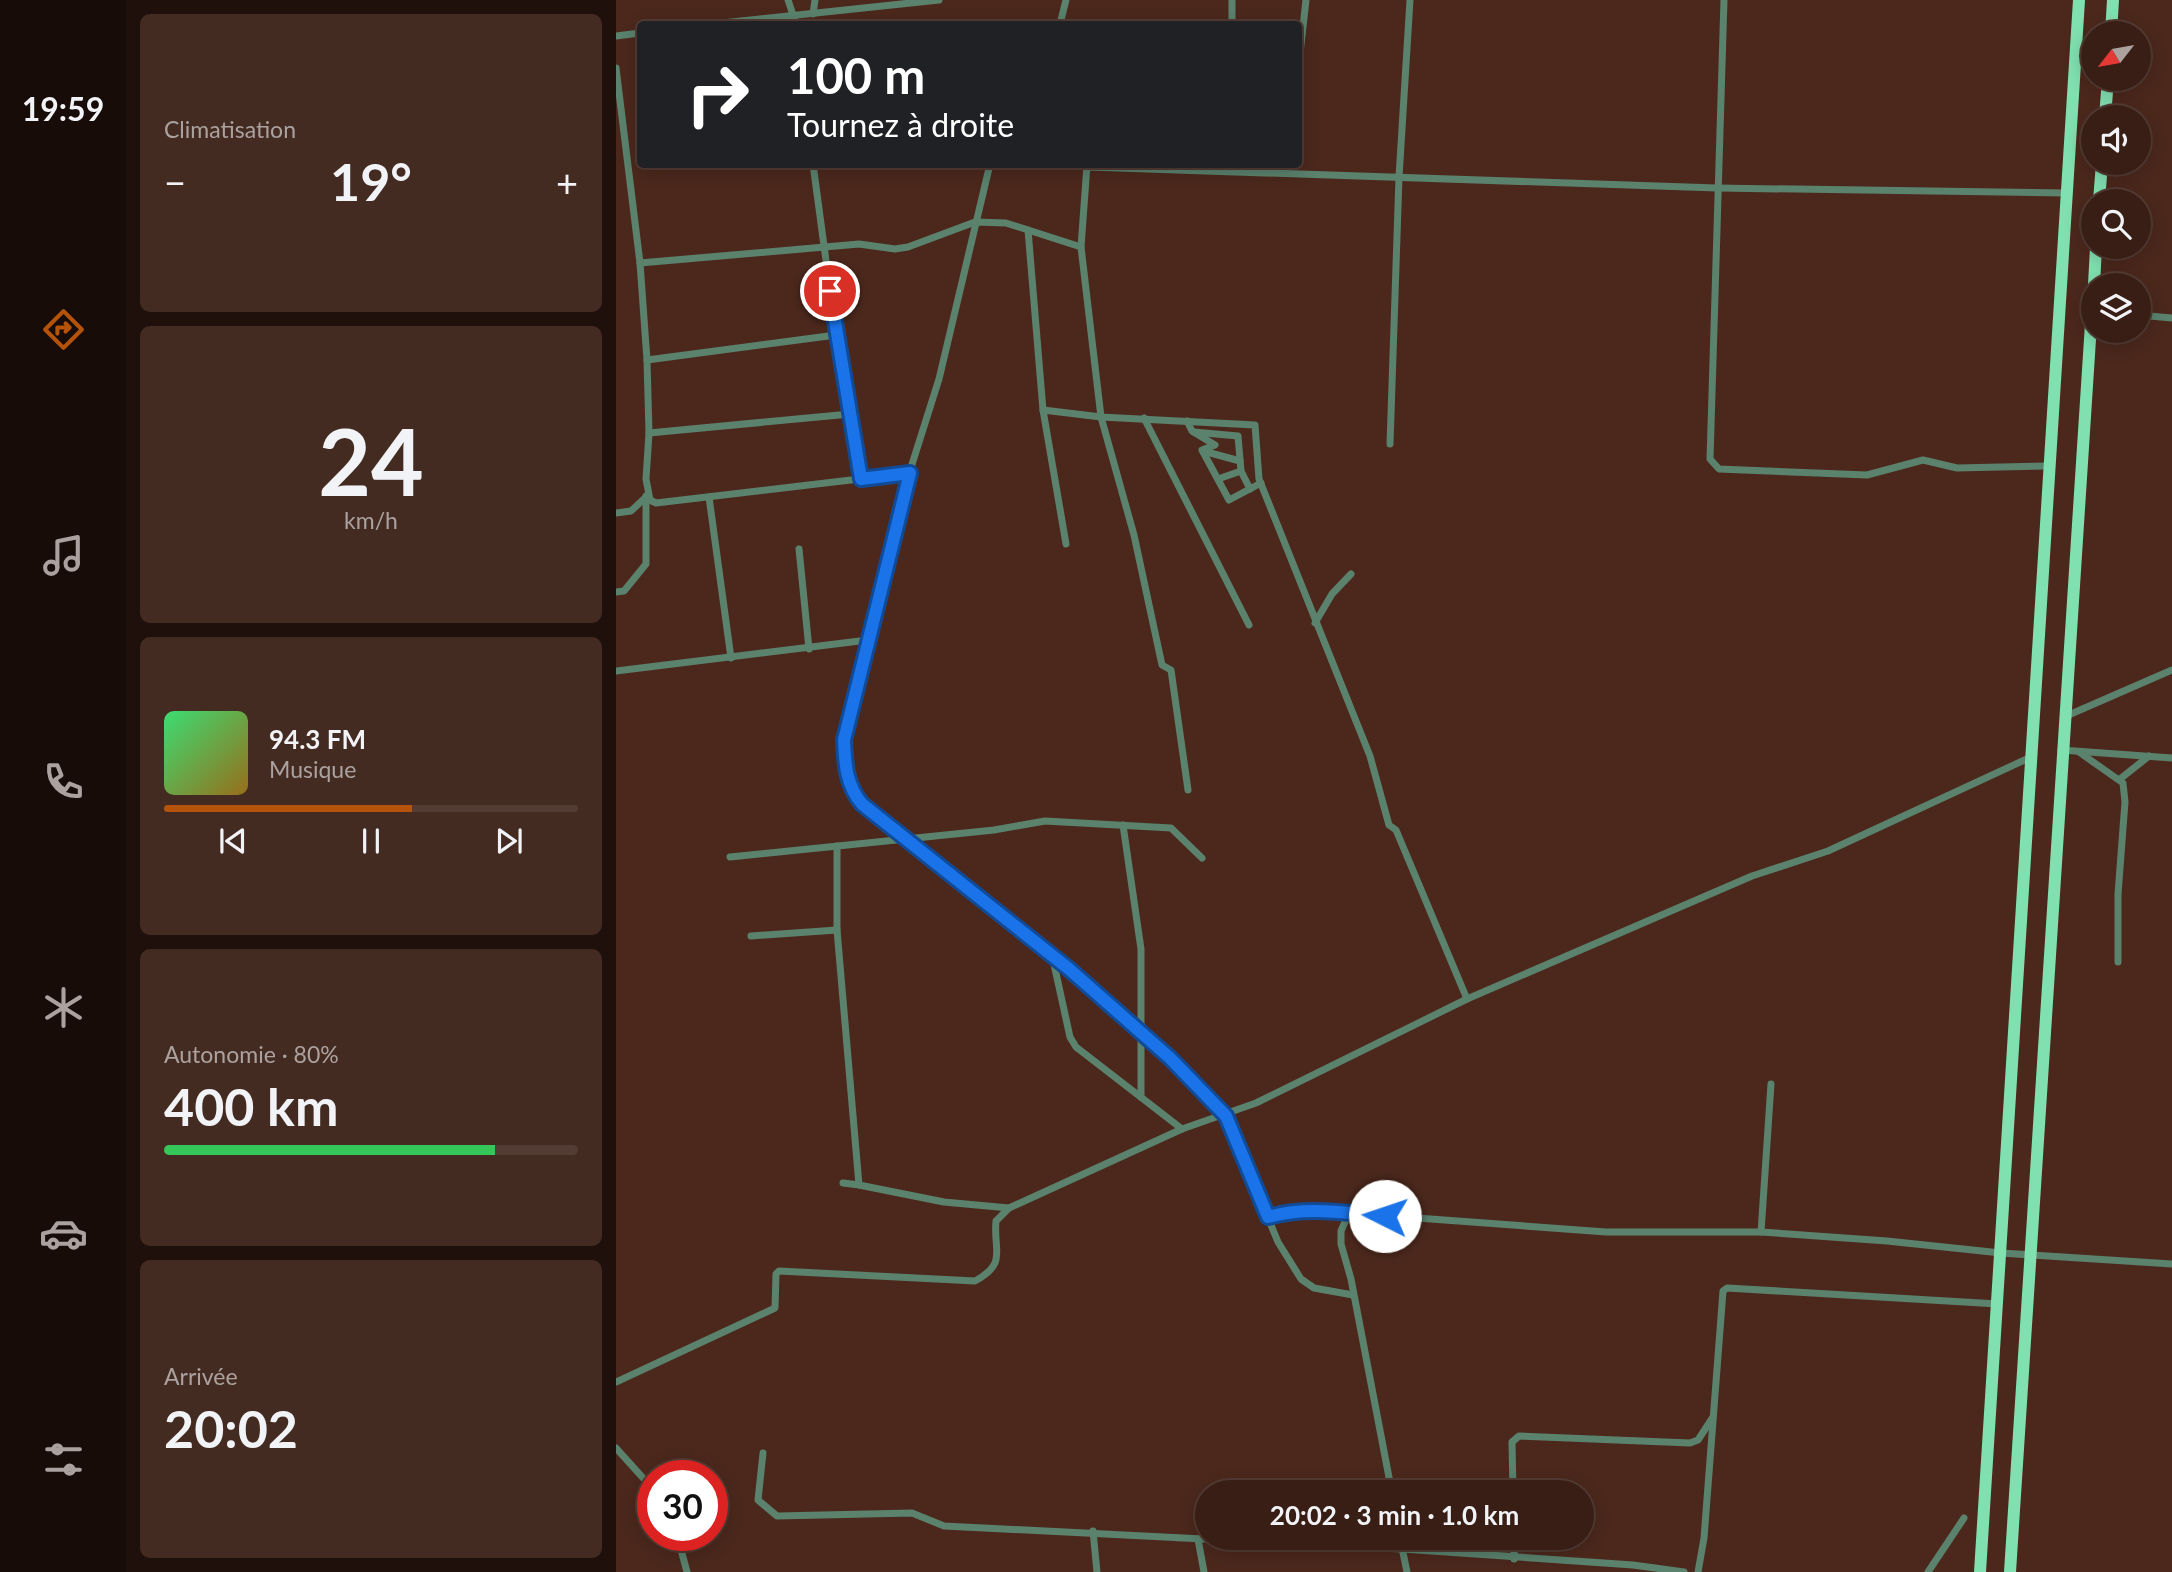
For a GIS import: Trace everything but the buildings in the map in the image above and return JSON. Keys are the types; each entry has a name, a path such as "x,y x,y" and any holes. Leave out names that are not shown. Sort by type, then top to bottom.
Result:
{"highway":[{"path":"1980,1572 2079,0"},
{"path":"2112,21 2113,0"},
{"path":"2010,1572 2061,750 2090,343"}],"street":[{"path":"788,0 795,21"},
{"path":"813,14 815,0"},
{"path":"743,21 899,2 939,0"},
{"path":"1061,21 1066,0"},
{"path":"1231,0 1231,21"},
{"path":"1302,36 1306,0"},
{"path":"1390,444 1399,177 1410,0"},
{"path":"1724,0 1717,188 1712,465 1719,469 1867,475 1923,460 1957,468 2049,466"},
{"path":"616,36 637,33"},
{"path":"616,68 640,263 649,433 646,564 624,591 616,592"},
{"path":"813,168 822,247 861,479"},
{"path":"989,168 939,379 910,473 844,740 845,767 854,795 905,839 1052,955 1139,1030 1226,1116 1292,1268 1307,1284 1353,1295"},
{"path":"1087,168 1081,247 1101,417 1134,535 1162,665 1171,670 1188,790"},
{"path":"1144,168 1717,188 2067,193"},
{"path":"640,263 859,244 895,249 908,247 975,222 1006,223 1081,247"},
{"path":"1028,230 1043,410 1066,544"},
{"path":"2151,316 2172,318"},
{"path":"647,360 836,335"},
{"path":"1043,410 1101,417 1255,425 1261,483 1370,756 1389,825 1396,830 1467,999"},
{"path":"649,433 850,414"},
{"path":"1144,418 1249,625"},
{"path":"1187,421 1192,432 1216,445 1202,450"},
{"path":"1192,432 1238,436 1241,471 1250,489"},
{"path":"1202,450 1229,500 1261,483"},
{"path":"1202,450 1240,461"},
{"path":"1218,479 1241,471"},
{"path":"646,479 650,500 656,503 910,473"},
{"path":"616,513 631,511 646,497"},
{"path":"709,497 731,658"},
{"path":"799,549 809,649"},
{"path":"1315,623 1332,594 1351,574"},
{"path":"616,671 868,640"},
{"path":"2064,717 2172,670"},
{"path":"2061,750 2172,758"},
{"path":"2079,752 2120,779 2125,802 2118,894 2118,962"},
{"path":"616,1382 775,1308 776,1274 779,1271 975,1281 992,1272 999,1256 994,1239 996,1221 1009,1208 1182,1129 1226,1116 1467,999 1752,876 1828,850 2031,757"},
{"path":"2120,779 2150,757"},
{"path":"730,857 994,830 1045,821 1171,828 1202,858"},
{"path":"1123,825 1141,949 1141,1097"},
{"path":"837,846 837,929 859,1185"},
{"path":"751,936 837,929"},
{"path":"1052,955 1076,1047 1182,1129"},
{"path":"1761,1232 1771,1084"},
{"path":"843,1183 944,1202 1009,1208"},
{"path":"1268,1217 1292,1210 1606,1231 1761,1232 2001,1253 2172,1264"},
{"path":"1349,1213 1341,1231 1341,1244 1389,1480"},
{"path":"1706,1572 1698,1572 1703,1554 1721,1294 1727,1288 1997,1304"},
{"path":"1513,1480 1512,1442 1519,1436 1690,1444 1698,1440 1713,1416"},
{"path":"616,1448 637,1471"},
{"path":"763,1453 758,1500 777,1516 912,1513 944,1525 1093,1531 1195,1539"},
{"path":"1928,1572 1964,1518"},
{"path":"1093,1531 1097,1572"},
{"path":"1200,1550 1204,1572"},
{"path":"1402,1550 1407,1572"},
{"path":"1417,1550 1514,1559 1633,1565 1684,1572"},
{"path":"1514,1550 1514,1559"},
{"path":"681,1551 687,1572"}],"route":[{"path":"830,291 861,479 910,473 891,540 844,740 845,767 854,795 1069,969 1170,1058 1226,1116 1268,1217 1292,1210 1385,1216"}]}
